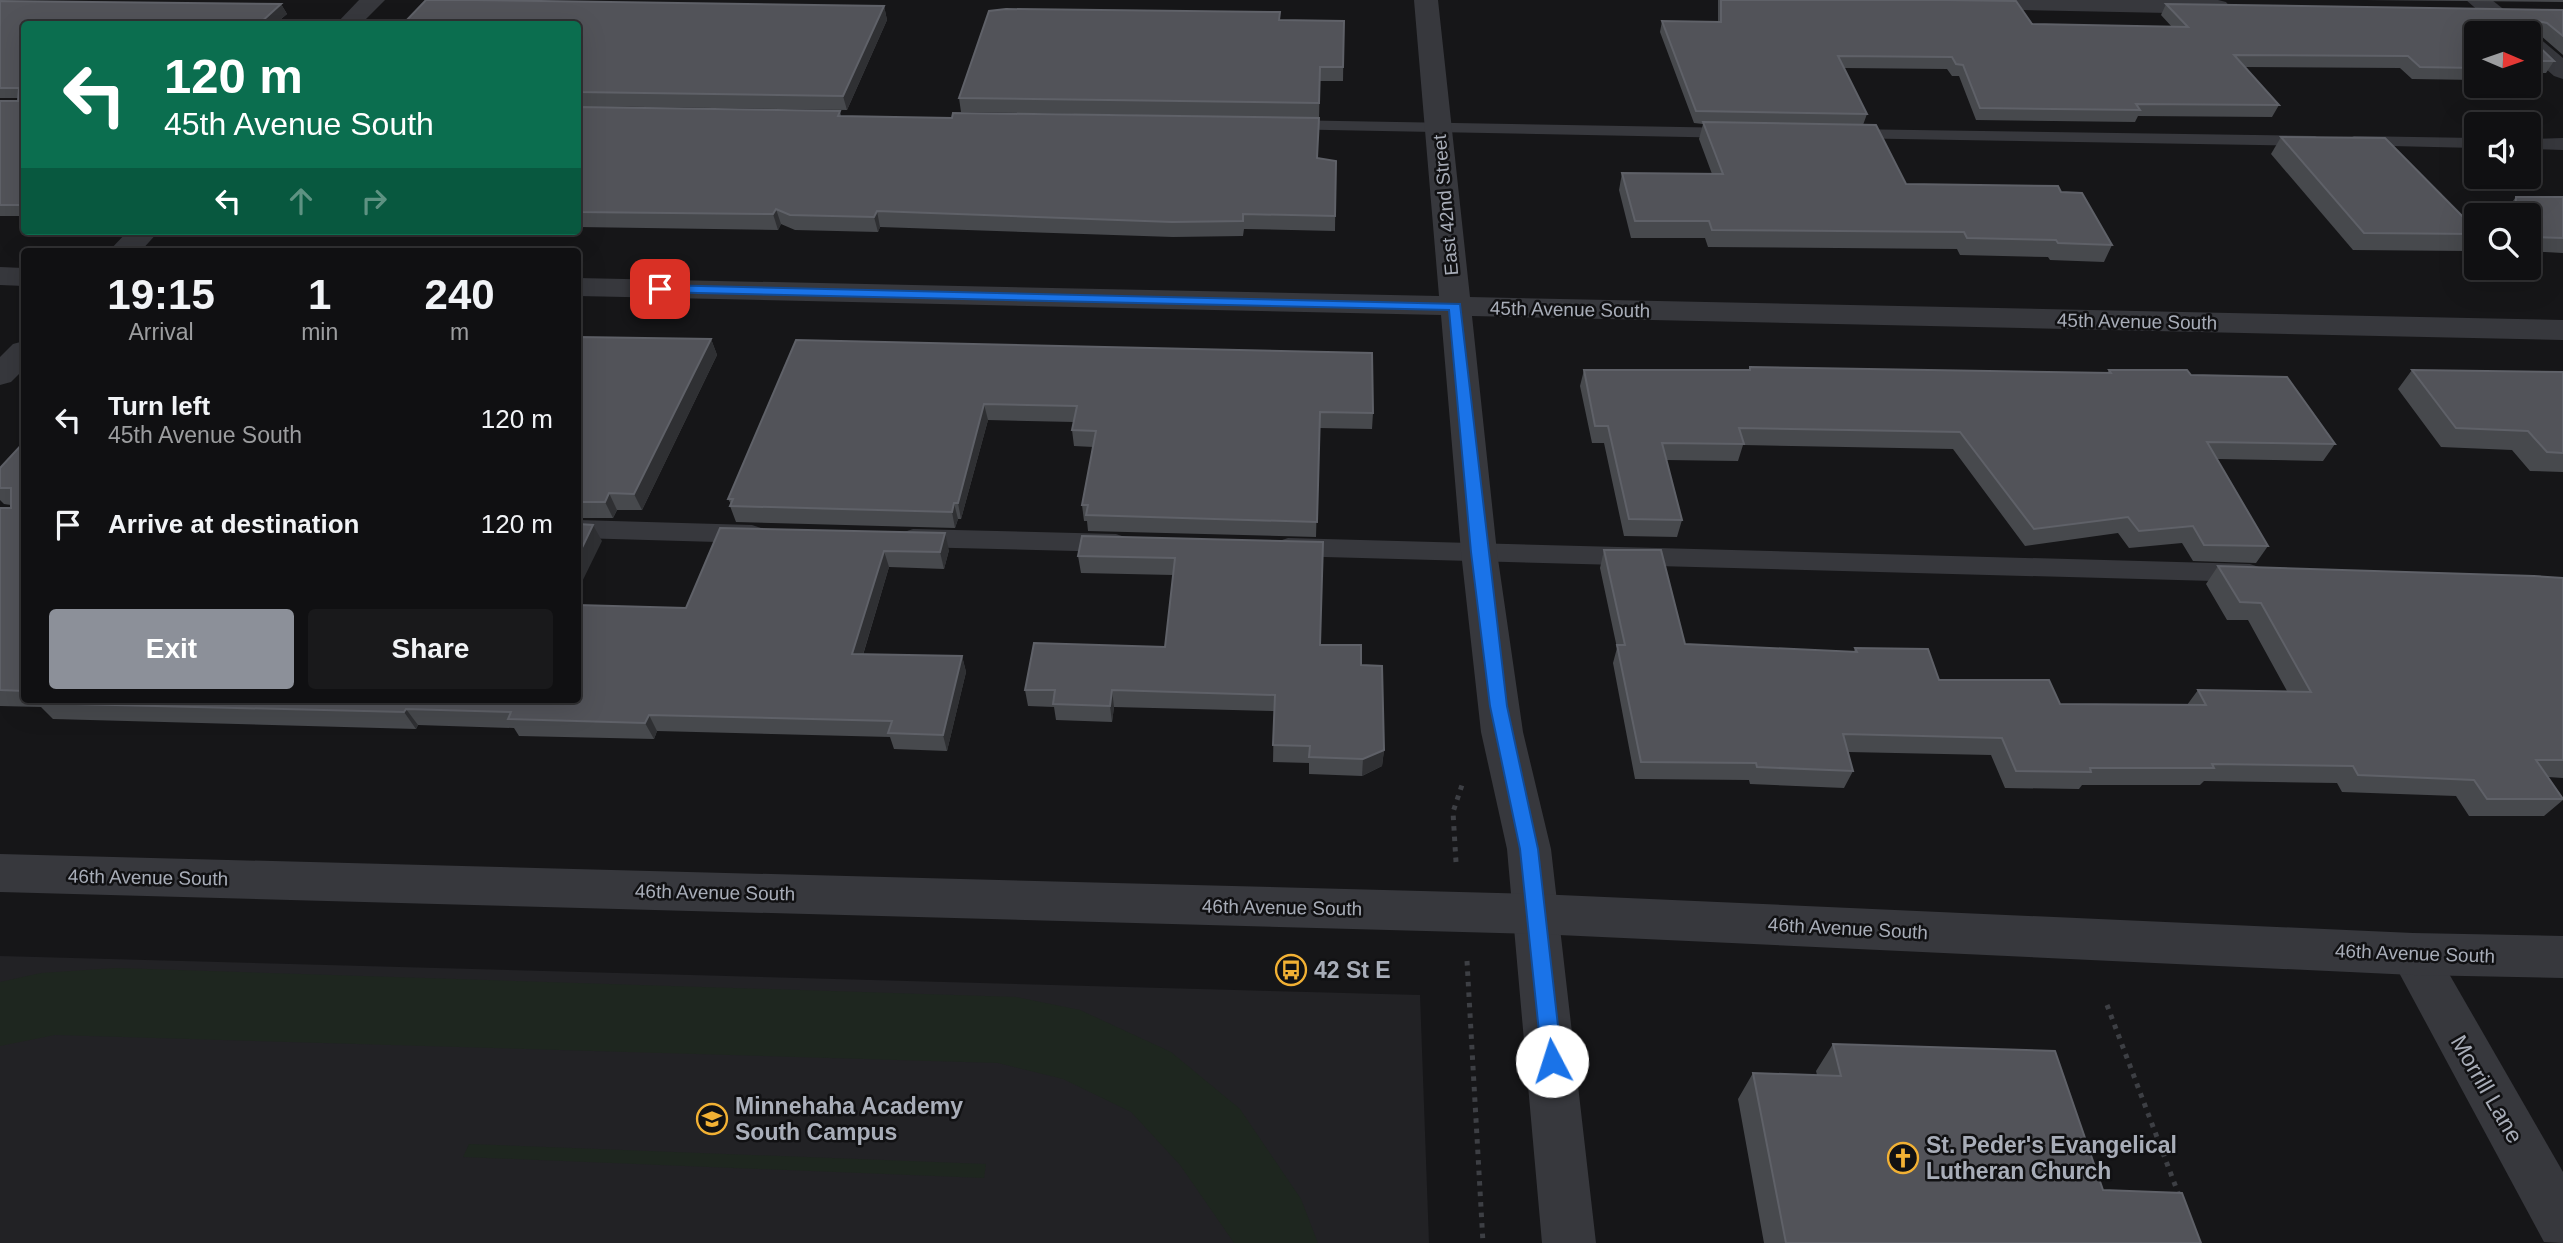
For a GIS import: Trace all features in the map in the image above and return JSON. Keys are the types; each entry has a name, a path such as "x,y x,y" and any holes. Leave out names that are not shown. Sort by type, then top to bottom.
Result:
{"street":[{"path":"351,21 373,0"},
{"name":"East 42nd Street","path":"1426,0 1479,552 1502,732 1529,849 1569,1243"},
{"path":"1944,2 2235,7"},
{"path":"2475,7 2530,11"},
{"path":"2475,7 2498,21"},
{"path":"2541,52 2563,71"},
{"path":"127,248 140,235"},
{"path":"0,276 21,277"},
{"name":"45th Avenue South","path":"581,287 2563,330"},
{"path":"0,375 21,354"},
{"name":"46th Avenue South","path":"0,873 1537,914 2413,954 2563,957"},
{"name":"Morrill Lane","path":"2413,954 2563,1223"}],"lane":[{"path":"1259,125 1752,133"},
{"path":"1821,134 2464,143"},
{"path":"2541,144 2563,144"},
{"path":"581,529 771,534"},
{"path":"895,537 1144,543"},
{"path":"1268,547 2272,574"}],"path":[{"path":"1463,913 1483,1243"},
{"path":"2107,1005 2183,1205"}],"shaded area":[{"name":"Minnehaha Academy South Campus","path":"0,956 1420,995 1429,1243 0,1243"},
{"path":"116,968 1016,997 1080,1010 1171,1052 1240,1109 1301,1199 1318,1243 1234,1243 1180,1165 1131,1112 1063,1079 998,1063 55,1035 0,1046 0,982 41,973"},
{"path":"469,1144 986,1164 984,1178 463,1157"}],"building":[{"path":"426,0 884,6 843,96 581,92 581,21 406,21"},
{"path":"1721,0 2016,1 2032,24 2188,27 2166,4 2563,10 2563,36 2541,21 2464,21 2464,68 2420,67 2408,56 2234,55 2279,105 2136,104 2140,110 1980,108 1963,65 1956,64 1952,57 1838,56 1867,114 1696,111 1662,21 1721,22"},
{"path":"0,1 281,4 262,21 21,21 21,205 0,205 0,101 18,101 19,88 0,88"},
{"path":"989,11 1280,12 1279,20 1344,21 1343,67 1320,67 1319,103 959,98"},
{"path":"2541,49 2554,61 2541,61"},
{"path":"581,107 840,111 838,116 952,118 953,113 1319,118 1317,158 1336,161 1335,216 1243,214 1243,221 1172,222 877,211 874,217 790,215 776,209 773,214 581,212"},
{"path":"1703,122 1876,125 1906,184 2058,186 2061,192 2082,193 2112,245 2058,243 2056,240 1967,238 1964,232 1712,230 1709,221 1635,221 1622,173 1723,174"},
{"path":"2281,137 2385,138 2464,218 2464,234 2364,233"},
{"path":"2516,197 2563,197 2563,238 2541,237 2541,203 2516,203"},
{"path":"581,337 711,339 634,494 609,493 605,502 581,502"},
{"path":"796,340 1372,353 1373,413 1320,412 1317,522 1086,515 1088,505 1082,505 1096,431 1072,430 1077,406 984,404 958,503 954,503 952,512 730,506 733,499 728,499"},
{"path":"1750,367 2111,373 2109,370 2187,370 2191,375 2287,377 2335,444 2207,442 2268,546 2204,545 2193,526 2139,531 2128,517 2034,529 1960,432 1739,428 1744,444 1662,443 1682,520 1629,519 1608,426 1595,426 1584,370 1750,370"},
{"path":"2412,370 2563,372 2563,453 2547,452 2528,431 2456,428"},
{"path":"21,445 21,691 0,690 0,508 11,508 11,488 0,488 0,468"},
{"path":"581,524 593,525 581,550"},
{"path":"720,528 945,533 940,552 884,551 852,654 962,656 943,735 888,733 892,721 649,715 645,723 508,719 511,712 36,703 581,703 581,605 686,608"},
{"path":"1082,536 1323,542 1320,645 1361,645 1361,665 1382,666 1384,750 1363,759 1309,757 1310,746 1273,745 1275,695 1112,690 1110,706 1053,704 1055,690 1025,690 1034,643 1165,647 1175,558 1078,556"},
{"path":"1604,550 1661,550 1685,644 1857,652 1855,648 1928,649 1939,680 2049,680 2060,704 2206,705 2198,690 2311,692 2261,603 2240,602 2218,566 2563,578 2563,760 2536,760 2563,799 2487,799 2474,780 2358,775 2353,766 2212,764 2214,768 2090,768 2091,772 2016,771 2002,738 1843,734 1853,771 1757,767 1756,763 1641,762 1617,645 1625,645"},
{"name":"St. Peder's Evangelical Lutheran Church","path":"1833,1044 2055,1051 2103,1190 2182,1193 2201,1243 1786,1243 1753,1073 1841,1076"}],"place":[{"name":"42 St E","path":"1291,970"},
{"name":"Minnehaha Academy South Campus","path":"712,1119"},
{"name":"St. Peder's Evangelical Lutheran Church","path":"1903,1158"}],"route":[{"path":"660,289 1455,307 1479,552 1498,706 1529,849 1552,1061"}]}
